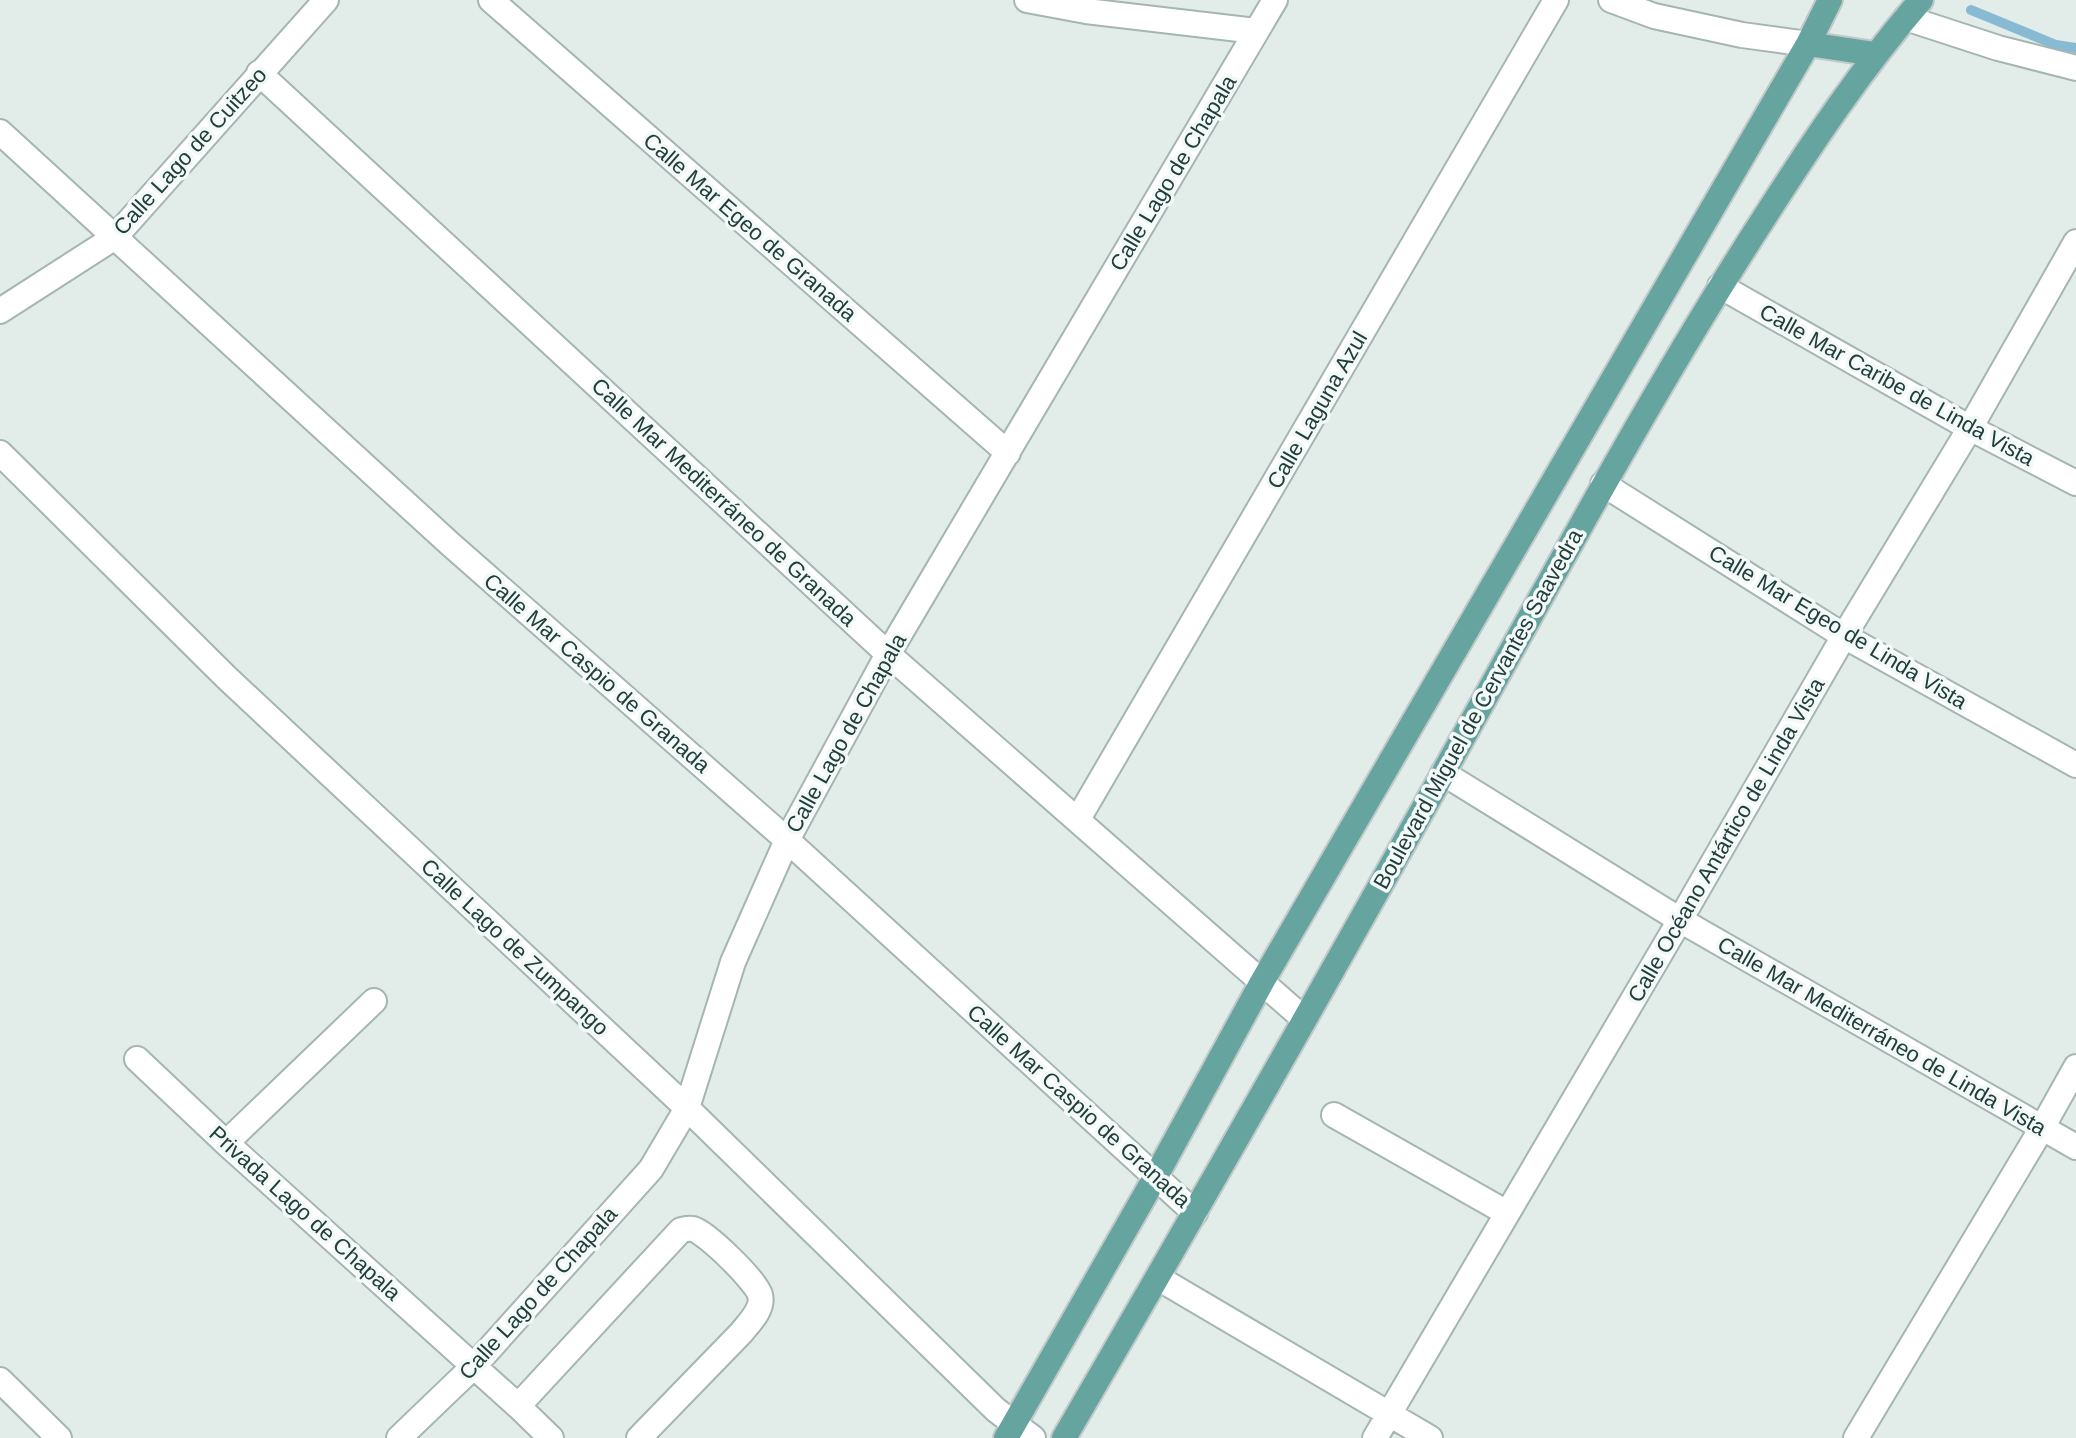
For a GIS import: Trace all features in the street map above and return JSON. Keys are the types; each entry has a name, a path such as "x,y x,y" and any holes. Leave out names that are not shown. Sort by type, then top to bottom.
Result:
{"main road":[{"name":"Boulevard Miguel de Cervantes Saavedra","path":"1017,1433 1262,982 1808,44 1830,0"},
{"name":"Boulevard Miguel de Cervantes Saavedra","path":"1064,1438 1195,1213 1603,484 1720,286 1810,147 1875,54 1913,9"},
{"path":"1808,44 1875,54"}],"street":[{"name":"Calle Lago de Cuitzeo","path":"0,311 115,237 326,0"},
{"name":"Calle Mar Egeo de Granada","path":"491,0 1008,453"},
{"path":"1027,0 1086,11 1256,31"},
{"name":"Calle Lago de Chapala","path":"399,1438 474,1366 651,1169 687,1108 733,962 787,840 888,654 1275,0"},
{"name":"Calle Laguna Azul","path":"1078,819 1556,0"},
{"path":"1611,0 1654,16 1742,35 1808,44"},
{"path":"1913,9 1998,48 2076,68"},
{"name":"Calle Mar Mediterráneo de Granada","path":"259,73 888,654 1304,1019"},
{"name":"Calle Mar Caspio de Granada","path":"0,132 449,543 787,840 1195,1213"},
{"name":"Calle Océano Antártico de Linda Vista","path":"1375,1438 1844,636 1970,428 2076,242"},
{"name":"Calle Mar Caribe de Linda Vista","path":"1720,286 1970,428 2076,483"},
{"name":"Calle Lago de Zumpango","path":"0,453 227,678 687,1108 1017,1433"},
{"name":"Calle Mar Egeo de Linda Vista","path":"1603,484 1844,636 2076,765"},
{"name":"Calle Mar Mediterráneo de Linda Vista","path":"1443,773 1680,920 2076,1147"},
{"path":"226,1143 374,1001"},
{"name":"Privada Lago de Chapala","path":"137,1059 551,1438"},
{"path":"1856,1438 2076,1067"},
{"path":"1334,1115 1507,1213"},
{"path":"518,1406 681,1230 693,1229 715,1243 739,1267 760,1292 760,1303 741,1333 639,1438"},
{"path":"1158,1278 1430,1438"},
{"path":"0,1380 59,1438"}],"waterway":[{"path":"1971,10 2056,45 2076,48"}]}
